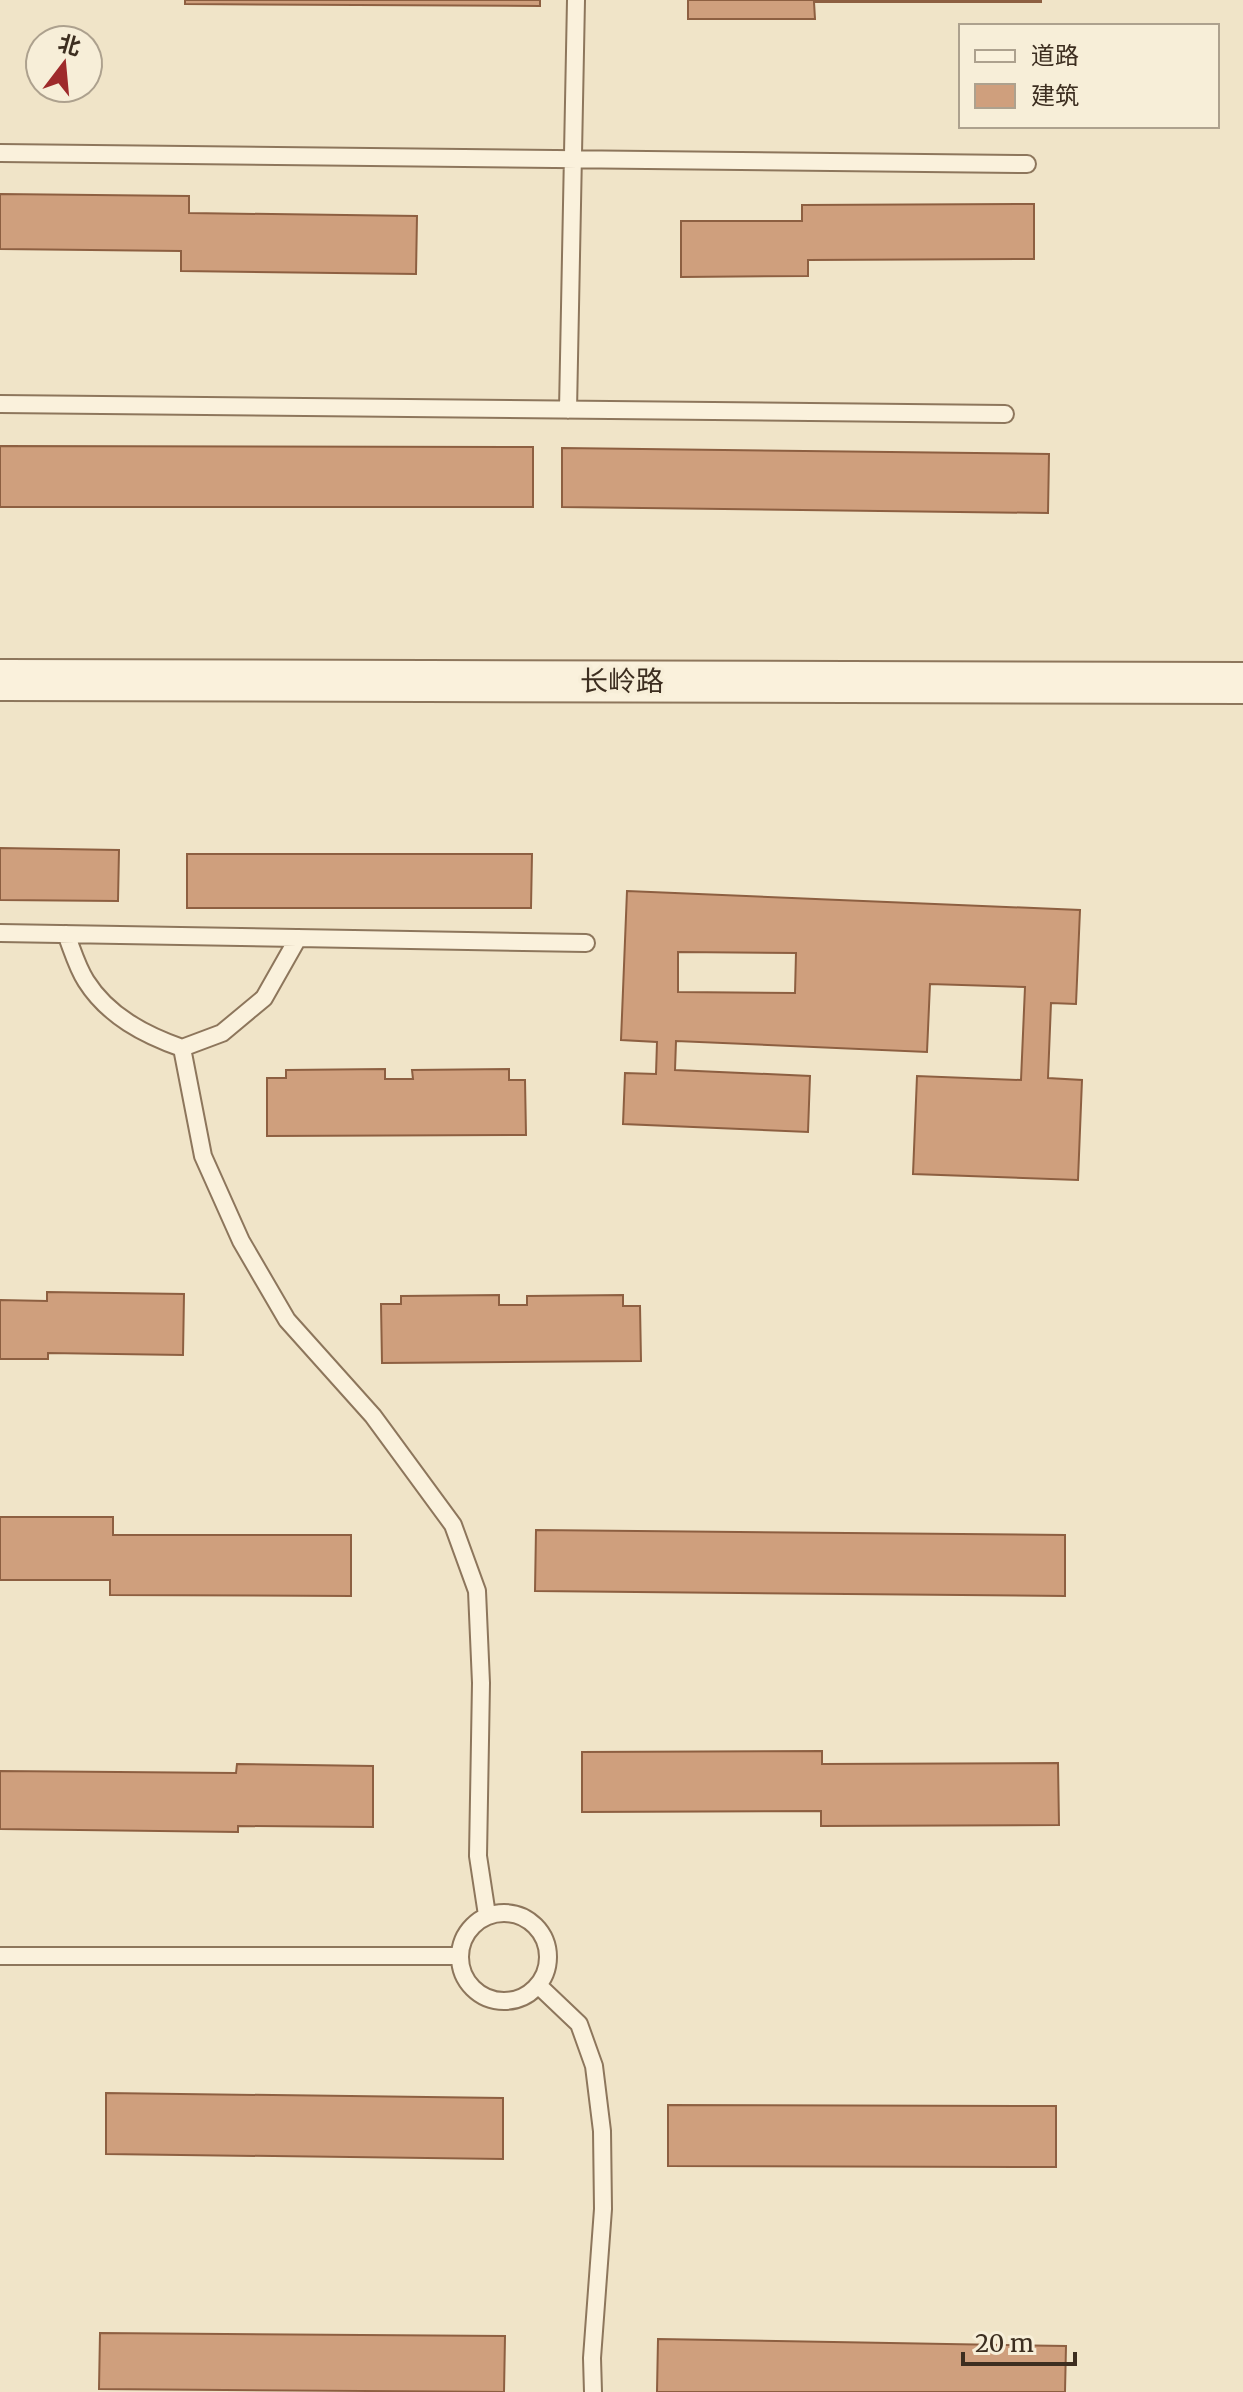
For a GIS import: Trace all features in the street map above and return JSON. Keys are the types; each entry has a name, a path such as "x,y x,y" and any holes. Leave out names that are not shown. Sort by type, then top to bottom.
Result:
{"street":[{"name":"长岭路","path":"0,680 1243,683"}],"lane":[{"path":"568,410 576,0"},
{"path":"0,153 1027,164"},
{"path":"0,404 1005,414"},
{"path":"0,933 586,943"},
{"path":"66,934 86,981 117,1014 144,1034 182,1048 222,1033 264,998 298,938"},
{"path":"182,1048 203,1156 241,1241 287,1320 373,1416 453,1525 477,1591 481,1683 478,1856 487,1915"},
{"path":"505,1912 522,1916 536,1926 545,1940 548,1957 545,1975 521,1998 503,2002 486,1998 472,1988 462,1973 459,1956 463,1939 473,1925 487,1915 505,1912"},
{"path":"0,1956 459,1956"},
{"path":"538,1985 579,2024 596,2079 602,2131 603,2209 592,2358 593,2392"}],"building":[{"path":"185,0 540,0 540,6 185,4"},
{"path":"688,0 1041,2 814,2 815,19 688,19"},
{"path":"0,194 189,196 189,213 417,216 416,274 181,271 181,251 0,249"},
{"path":"1034,204 1034,259 808,260 808,276 681,277 681,221 802,221 802,205"},
{"path":"0,446 533,447 533,507 0,507"},
{"path":"562,448 1049,454 1048,513 562,507"},
{"path":"0,848 119,850 118,901 0,900"},
{"path":"187,854 532,854 531,908 187,908"},
{"path":"627,891 1080,910 1076,1004 1051,1003 1048,1078 1082,1080 1078,1180 913,1174 917,1076 1021,1080 1025,987 930,984 927,1052 676,1041 675,1070 810,1076 808,1132 623,1124 625,1073 656,1074 657,1042 621,1040","holes":["678,952 796,953 795,993 678,992"]},
{"path":"385,1069 385,1079 413,1079 412,1070 509,1069 509,1080 525,1080 526,1135 267,1136 267,1078 286,1078 286,1070"},
{"path":"47,1292 184,1294 183,1355 48,1353 48,1359 0,1359 0,1300 47,1301"},
{"path":"499,1295 499,1305 527,1305 527,1296 623,1295 623,1306 640,1306 641,1361 382,1363 381,1304 401,1304 401,1296"},
{"path":"0,1517 113,1517 113,1535 351,1535 351,1596 110,1595 110,1580 0,1580"},
{"path":"536,1530 1065,1535 1065,1596 535,1591"},
{"path":"822,1751 822,1764 1058,1763 1059,1825 821,1826 821,1811 582,1812 582,1752"},
{"path":"237,1764 373,1766 373,1827 238,1826 238,1832 0,1829 0,1771 236,1773"},
{"path":"106,2093 503,2098 503,2159 106,2154"},
{"path":"668,2105 1056,2106 1056,2167 668,2166"},
{"path":"100,2333 505,2336 504,2392 99,2389"},
{"path":"658,2339 1066,2346 1065,2392 657,2392"}]}
